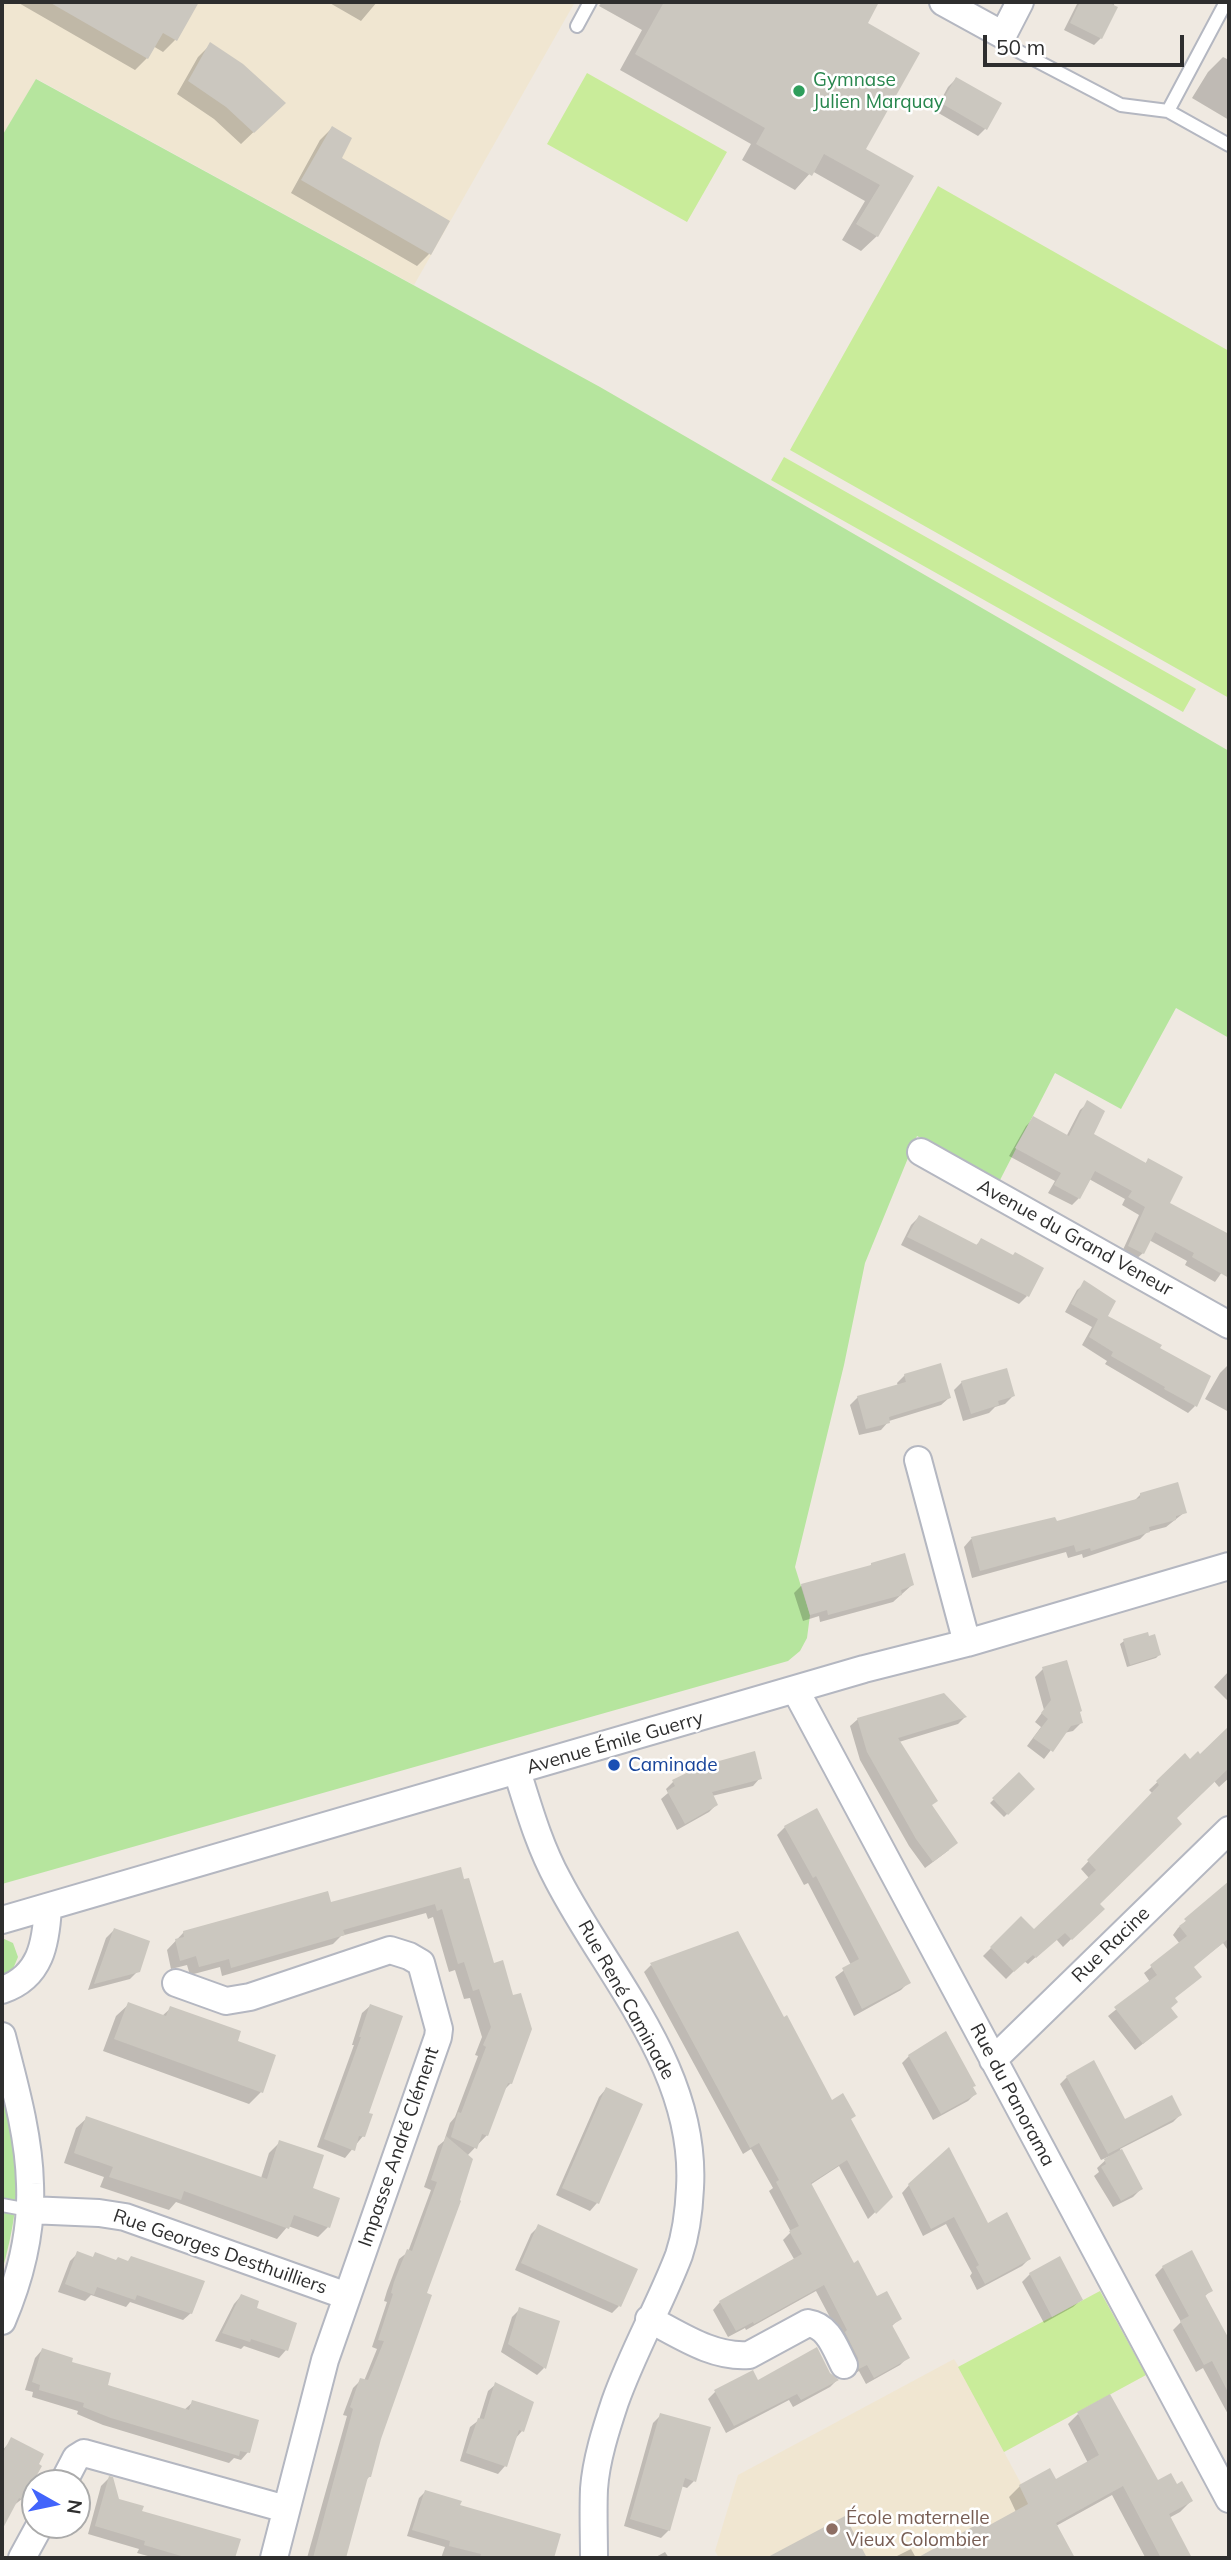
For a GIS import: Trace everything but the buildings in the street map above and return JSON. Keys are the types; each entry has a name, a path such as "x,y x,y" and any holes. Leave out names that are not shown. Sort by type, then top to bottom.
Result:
{"street":[{"path":"943,2 1003,35 1020,2"},
{"name":"Avenue du Grand Veneur","path":"921,1152 1229,1325"},
{"path":"918,1460 967,1643"},
{"name":"Avenue Émile Guerry","path":"2,1920 796,1691 864,1669 967,1643 1229,1566"},
{"name":"Rue du Panorama","path":"796,1691 1229,2499"},
{"name":"Rue René Caminade","path":"517,1771 536,1833 553,1869 654,2044 671,2081 686,2129 690,2186 687,2221 679,2254 615,2401 602,2444 594,2488 594,2558"},
{"name":"Rue Racine","path":"993,2060 1229,1830"},
{"path":"2,1990 23,1978 37,1961 46,1940 48,1907"},
{"name":"Impasse André Clément","path":"176,1983 226,2001 250,1997 390,1950 409,1956 421,1964 439,2029 438,2036 347,2296"},
{"path":"2,2036 28,2158 29,2210 18,2277 2,2321"},
{"name":"Rue Georges Desthuilliers","path":"29,2210 125,2217 347,2296 325,2360 274,2558"},
{"path":"649,2319 709,2349 739,2356 749,2355 808,2323 818,2324 826,2331 844,2365"},
{"path":"70,2469 76,2458 84,2453 286,2509"},
{"path":"22,2558 32,2539"}],"lane":[{"path":"577,26 590,2"},
{"path":"1168,111 1226,2"},
{"path":"1003,35 1016,50 1121,105 1168,111 1229,145"},
{"path":"2,2205 29,2210"}],"shaded area":[{"path":"2,2 575,2 414,285 37,79 2,136"},
{"path":"1100,2291 1146,2375 1004,2452 1061,2558 719,2558 715,2551 738,2475 954,2359 959,2367"}],"green space":[{"path":"587,73 727,152 687,222 547,144"},
{"path":"36,79 600,387 1229,751 1229,1038 1176,1008 1121,1109 1055,1073 1000,1180 917,1136 865,1263 844,1365 795,1567 810,1615 807,1638 800,1651 788,1661 2,1884 2,136"},
{"path":"938,186 1229,351 1229,698 790,450"},
{"path":"784,457 1196,689 1183,712 771,480"},
{"path":"2,1938 13,1943 18,1957 13,1969 2,1979"},
{"path":"2,2077 15,2143 17,2182 12,2227 2,2271"},
{"path":"1100,2291 1146,2375 1004,2452 958,2367"}],"place":[{"name":"Gymnase Julien Marquay","path":"799,91"},
{"name":"Caminade","path":"614,1765"},
{"name":"École maternelle Vieux Colombier","path":"832,2529"}]}
